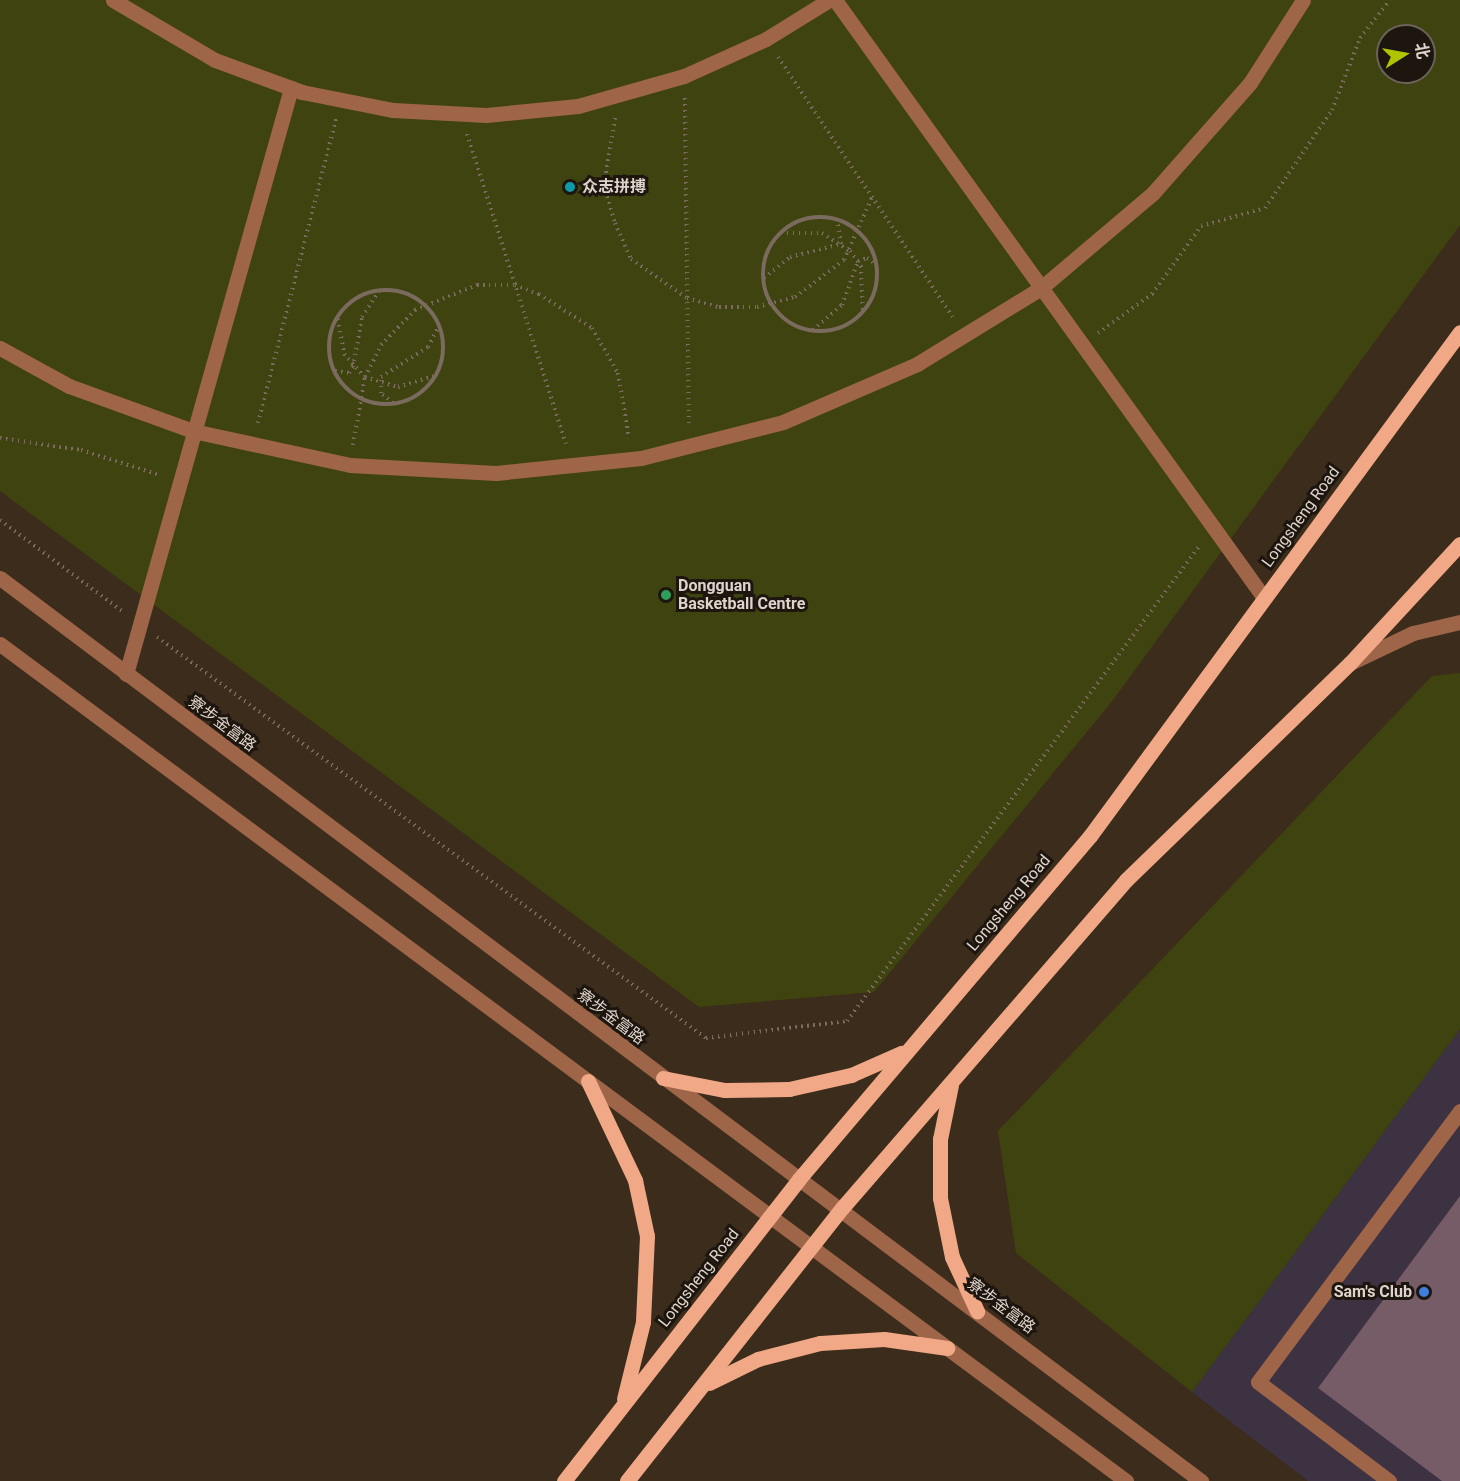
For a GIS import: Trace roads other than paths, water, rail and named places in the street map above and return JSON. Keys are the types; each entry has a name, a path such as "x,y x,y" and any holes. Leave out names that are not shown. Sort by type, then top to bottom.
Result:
{"main road":[{"name":"Longsheng Road","path":"564,1481 799,1179 1090,836 1460,332"},
{"path":"627,1481 842,1208 1126,880 1350,663 1460,544"},
{"path":"663,1078 725,1090 789,1089 851,1075 909,1049"},
{"path":"953,1080 940,1138 940,1198 952,1257 977,1311"},
{"path":"588,1081 635,1180 647,1236 643,1322 622,1407"},
{"path":"701,1387 758,1359 820,1342 884,1339 947,1348"}],"street":[{"path":"113,0 215,60 291,88 341,100 460,115 578,106 684,76 766,39 829,0"},
{"path":"835,0 1264,598"},
{"path":"0,348 69,386 193,431 350,465 496,472 573,465 630,459 783,422 917,364 1041,288 1153,193 1250,83 1303,0"},
{"path":"126,674 138,623 291,88"},
{"name":"寮步金富路","path":"0,578 663,1078 799,1179 842,1208 1201,1481"},
{"path":"1350,663 1413,633 1460,622"},
{"path":"0,644 1126,1481"},
{"path":"1389,1481 1258,1383 1460,1111"}],"place":[{"name":"众志拼搏","path":"570,187"},
{"name":"Dongguan Basketball Centre","path":"666,595"},
{"name":"Sam's Club","path":"1424,1292"}]}
